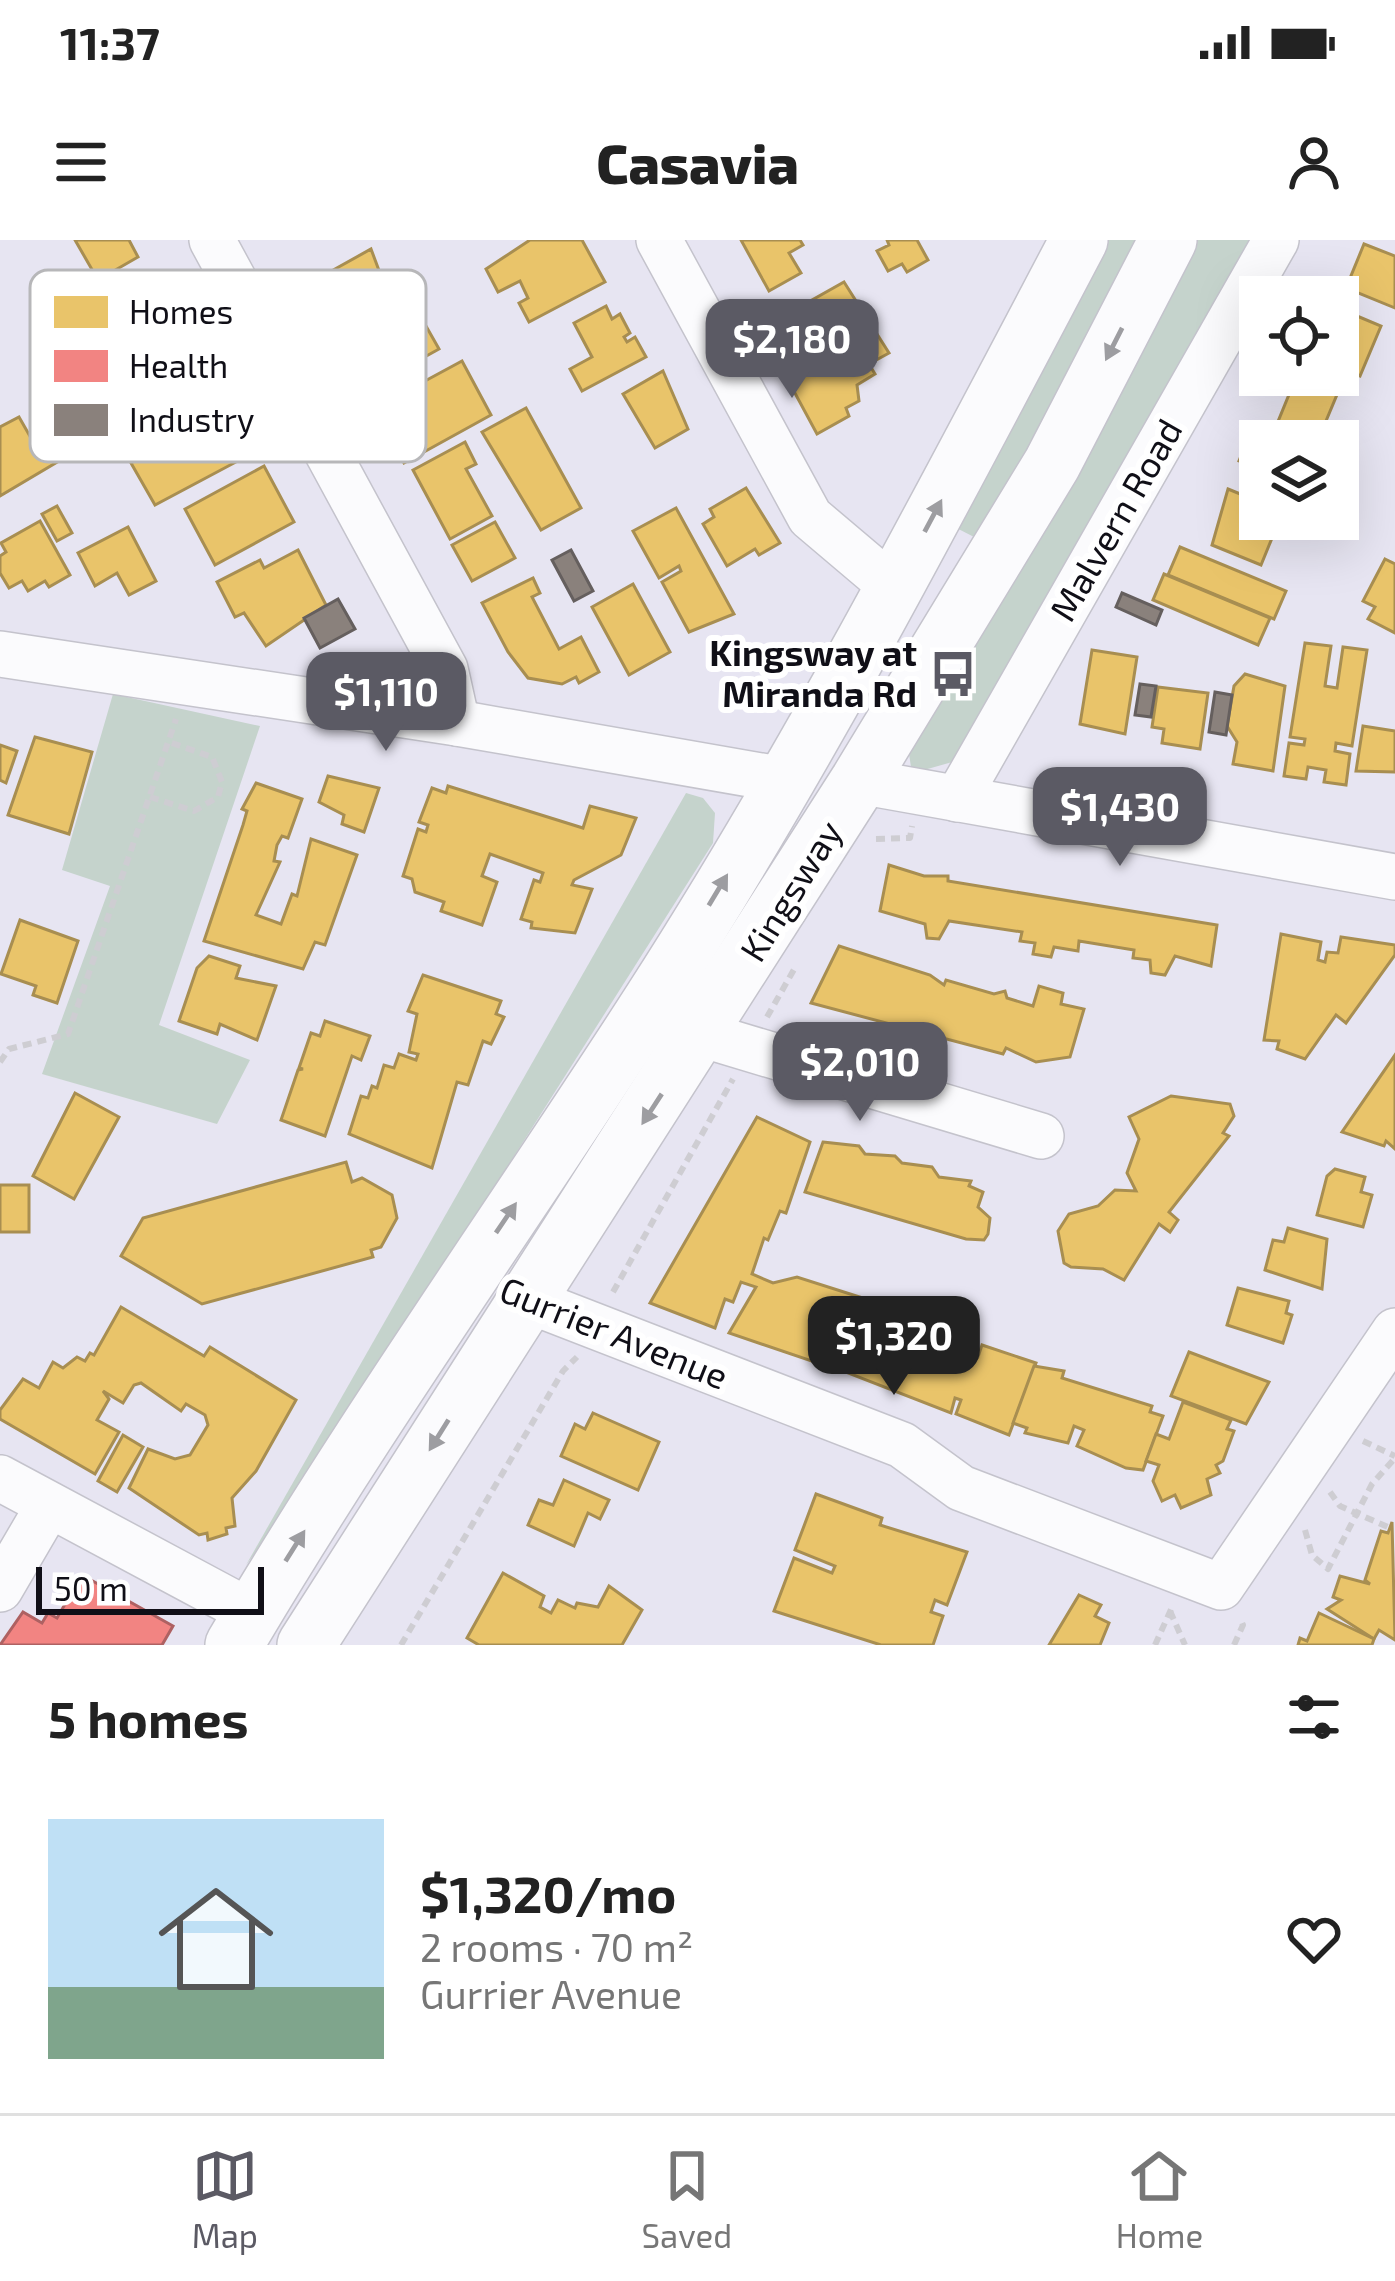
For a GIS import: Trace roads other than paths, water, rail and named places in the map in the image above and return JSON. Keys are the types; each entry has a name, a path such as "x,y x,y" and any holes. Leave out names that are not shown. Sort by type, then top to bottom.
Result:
{"main road":[{"name":"Kingsway","path":"243,1629 468,1274 655,997 895,589 1079,240"},
{"name":"Kingsway","path":"306,1645 525,1299 720,1052 859,782 1052,464 1168,240"},
{"path":"784,780 859,782"},
{"name":"Gurrier Avenue","path":"468,1274 525,1299"}],"street":[{"path":"212,240 228,270"},
{"path":"658,240 810,517 895,589"},
{"name":"Malvern Road","path":"957,799 1276,240"},
{"path":"333,462 446,669 457,723"},
{"path":"0,654 457,723 784,780"},
{"path":"859,782 1395,877"},
{"path":"720,1052 1041,1136"},
{"name":"Gurrier Avenue","path":"525,1299 902,1444 962,1488 1221,1587 1395,1331"},
{"path":"0,1478 243,1629"},
{"path":"9,1574 50,1505"}],"place":[{"name":"Kingsway at Miranda Rd","path":"953,674"}]}
